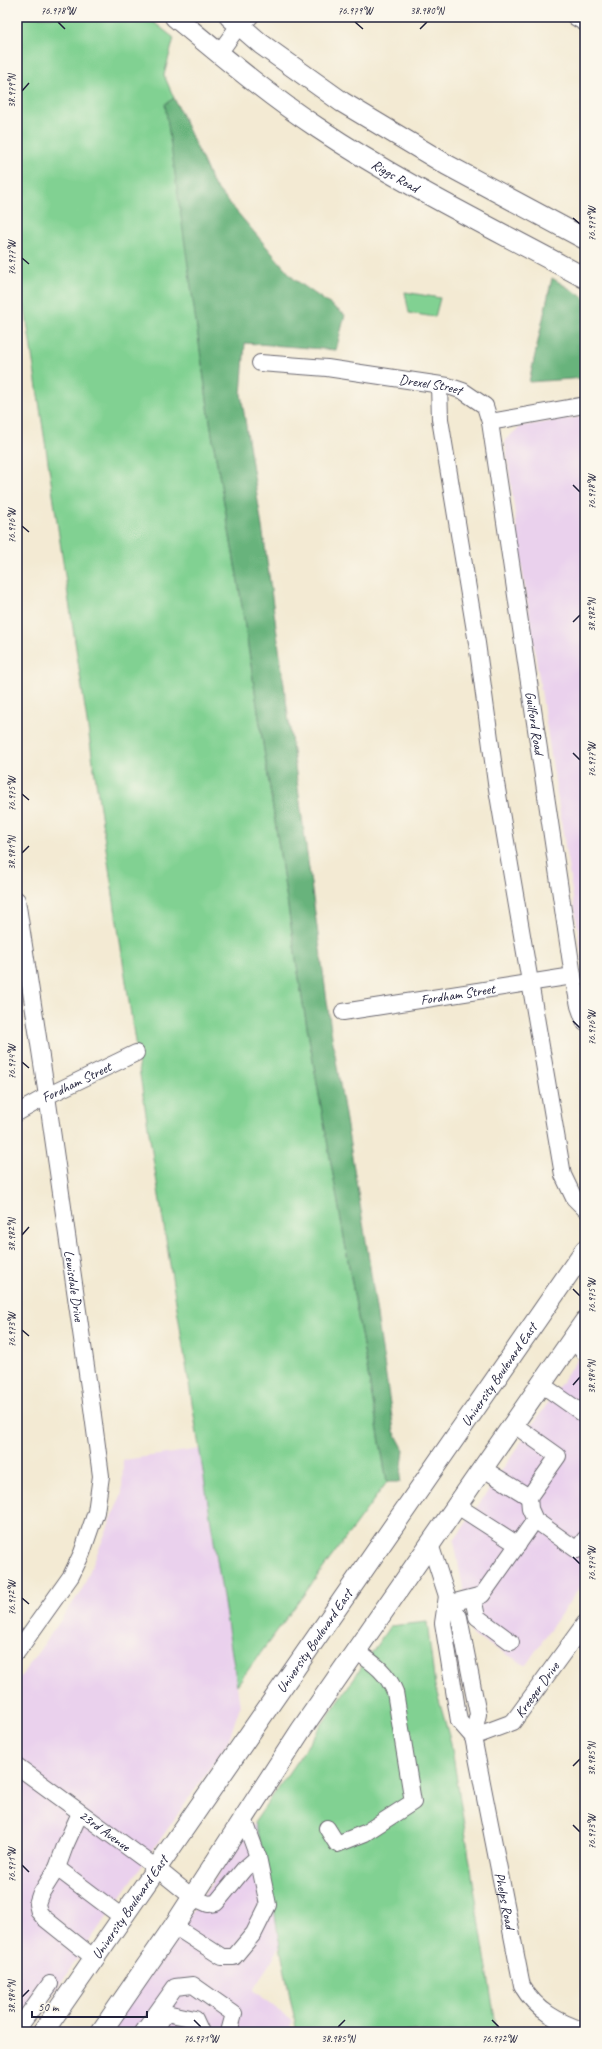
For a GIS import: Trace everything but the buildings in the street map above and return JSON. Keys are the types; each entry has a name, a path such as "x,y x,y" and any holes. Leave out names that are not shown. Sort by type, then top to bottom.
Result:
{"main road":[{"name":"Riggs Road","path":"175,17 219,54 282,103 350,149 425,193 585,278"},
{"path":"240,19 261,44 342,102 447,165 585,239"},
{"name":"University Boulevard East","path":"43,2032 585,1250"},
{"path":"101,2032 174,1926 301,1730 456,1505 541,1384 578,1347 585,1321"}],"street":[{"path":"575,17 585,23"},
{"path":"219,54 240,19"},
{"name":"Drexel Street","path":"260,363 327,368 439,385 463,391 484,406 490,422"},
{"path":"439,385 440,420 477,643 496,783 563,1175 574,1198 585,1209"},
{"path":"490,422 585,405"},
{"name":"Guilford Road","path":"490,422 573,976 579,1006 585,1023"},
{"name":"Lewisdale Drive","path":"17,900 92,1408 100,1476 94,1519 82,1553 71,1576 17,1652"},
{"name":"Fordham Street","path":"342,1012 573,976"},
{"name":"Fordham Street","path":"17,1113 47,1096 136,1053"},
{"path":"541,1384 585,1415"},
{"path":"513,1424 558,1456 529,1497 530,1509 535,1520 577,1550 585,1539"},
{"path":"482,1468 529,1497"},
{"path":"456,1505 518,1545"},
{"path":"449,1599 473,1598 482,1594 535,1520"},
{"name":"Phelps Road","path":"430,1544 449,1599 459,1617 478,1714 473,1737 522,1986 529,1998 550,2016 585,2031"},
{"path":"473,1598 477,1617 510,1642"},
{"name":"Kreeger Drive","path":"473,1737 513,1722 585,1623"},
{"path":"327,1828 337,1844 365,1833 413,1802 395,1692 390,1680 380,1667 356,1651"},
{"name":"23rd Avenue","path":"17,1766 156,1867 192,1897 208,1904 216,1903 244,1869 258,1857"},
{"path":"80,1812 57,1868 40,1895 37,1904 39,1912 94,1958"},
{"path":"174,1926 222,1957 234,1956 254,1933 268,1905 258,1857 244,1819"},
{"path":"57,1868 122,1917"},
{"path":"17,2030 50,1984"},
{"path":"143,2032 175,1987 193,1985 234,2014 229,2032"},
{"path":"153,2032 166,2013 195,2019 200,2032"}],"shaded area":[{"path":"585,416 585,975 523,574 505,440 521,426"},
{"path":"585,1348 585,1579 526,1665 472,1635 454,1541"},
{"path":"201,1449 240,1706 228,1742 30,2027 17,2019 17,1682 82,1590 122,1493 123,1460"},
{"path":"254,1823 268,1869 280,1947 253,1990 292,2021 289,2032 108,2032"}],"green space":[{"path":"17,17 147,17 174,38 164,75 174,98 166,105 212,435 239,587 302,998 387,1482 237,1685 143,1095 17,255"},
{"path":"174,98 214,185 294,279 345,315 336,350 245,343 241,394 265,546 331,1030 368,1253 394,1431 404,1450 400,1482 387,1482 302,998 239,587 212,435 165,104"},
{"path":"552,278 585,298 585,378 529,382"},
{"path":"405,292 440,298 435,317 409,313"},
{"path":"427,1622 435,1686 451,1743 497,2032 297,2032 280,1947 268,1869 254,1823 390,1626"}]}
